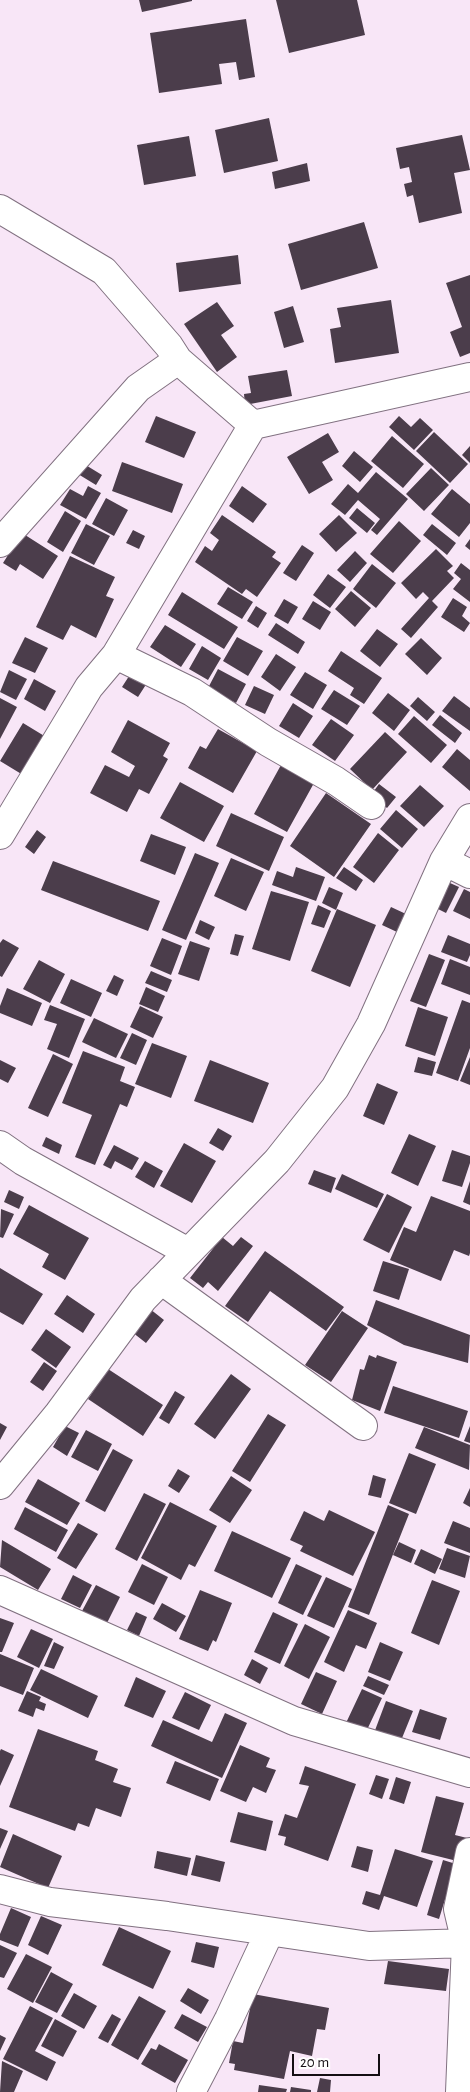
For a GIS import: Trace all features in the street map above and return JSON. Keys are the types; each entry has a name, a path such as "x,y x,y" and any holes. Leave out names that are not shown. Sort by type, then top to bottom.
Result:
{"street":[{"path":"0,209 104,271 169,346 178,360 253,425"},
{"path":"0,543 138,388 178,360"},
{"path":"0,835 89,687 116,655 253,425 470,378"},
{"path":"116,655 192,692 268,742 336,780 370,805"},
{"path":"0,1485 59,1413 143,1299 277,1161 336,1088 371,1024 444,861 470,818"},
{"path":"444,861 470,874"},
{"path":"0,1145 188,1252"},
{"path":"161,1280 363,1426"},
{"path":"0,1590 294,1721 470,1773"},
{"path":"460,2092 468,1943 458,1909 470,1852"},
{"path":"0,1889 50,1902 166,1916 369,1946 468,1943"},
{"path":"191,2092 269,1932"}],"building":[{"path":"139,0 192,0 192,1 142,12"},
{"path":"276,0 357,0 365,35 289,53"},
{"path":"246,19 255,77 239,80 236,62 219,64 222,84 159,93 150,33"},
{"path":"269,118 278,161 224,173 215,130"},
{"path":"462,135 470,170 454,173 462,213 419,223 413,195 407,197 404,184 412,182 409,167 400,169 396,148"},
{"path":"189,136 196,176 144,185 137,145"},
{"path":"307,163 310,181 275,189 272,172"},
{"path":"364,222 378,268 301,290 288,244"},
{"path":"238,255 241,284 179,292 176,263"},
{"path":"470,275 470,353 460,357 450,332 462,327 446,283"},
{"path":"391,300 399,353 335,363 330,329 341,327 337,308"},
{"path":"217,302 234,326 221,335 237,357 217,372 184,324"},
{"path":"293,306 304,342 284,348 274,312"},
{"path":"287,370 292,396 245,405 244,394 251,393 248,376"},
{"path":"156,416 196,432 184,458 145,442"},
{"path":"399,416 411,427 420,418 433,430 414,450 389,427"},
{"path":"434,432 468,464 450,483 416,451"},
{"path":"328,433 339,452 322,462 333,480 309,494 287,457"},
{"path":"392,436 424,464 403,488 371,461"},
{"path":"470,446 470,463 462,455"},
{"path":"354,451 373,467 360,482 342,466"},
{"path":"122,462 183,484 172,513 112,491"},
{"path":"84,464 102,475 96,485 78,474"},
{"path":"431,468 449,485 424,511 406,494"},
{"path":"376,472 408,499 377,535 371,530 380,519 358,500 345,515 331,504 348,484 358,493"},
{"path":"88,486 101,493 86,519 60,505 70,489 83,496"},
{"path":"242,486 267,504 253,523 229,506"},
{"path":"452,489 470,504 470,523 459,537 431,514"},
{"path":"106,498 128,510 114,536 92,524"},
{"path":"357,508 375,523 367,533 349,518"},
{"path":"65,511 81,521 63,552 47,542"},
{"path":"222,515 276,552 272,557 281,563 257,597 246,589 242,594 195,562 205,546 212,551 219,540 210,533"},
{"path":"339,515 357,533 336,552 319,534"},
{"path":"399,521 421,541 393,573 370,554"},
{"path":"86,524 110,536 94,565 71,553"},
{"path":"432,524 456,543 447,555 423,535"},
{"path":"133,530 145,536 139,549 126,543"},
{"path":"22,533 58,556 43,579 20,564 16,571 3,563"},
{"path":"470,539 470,550 465,546"},
{"path":"302,545 314,553 296,581 283,573"},
{"path":"436,549 453,566 447,571 454,578 432,601 438,607 411,638 401,629 429,598 423,592 416,599 401,583"},
{"path":"355,551 367,563 350,582 337,570"},
{"path":"70,556 115,577 106,596 114,599 96,638 71,625 63,640 36,627"},
{"path":"461,563 470,570 470,602 453,589 461,579 454,573"},
{"path":"372,564 396,583 376,608 353,589"},
{"path":"328,574 346,587 330,608 313,595"},
{"path":"228,587 253,602 242,619 217,604"},
{"path":"351,591 371,608 355,627 335,609"},
{"path":"182,592 238,627 224,649 168,615"},
{"path":"453,598 467,607 462,616 470,623 464,632 441,617"},
{"path":"284,599 298,607 288,624 274,616"},
{"path":"313,601 331,612 320,630 302,619"},
{"path":"256,606 267,613 258,628 247,621"},
{"path":"276,623 305,642 298,654 268,635"},
{"path":"165,625 196,644 181,667 150,647"},
{"path":"377,629 398,644 380,667 360,651"},
{"path":"25,637 48,648 35,673 12,663"},
{"path":"237,637 263,651 248,676 223,661"},
{"path":"421,638 442,658 427,675 405,654"},
{"path":"202,646 221,658 208,680 189,669"},
{"path":"341,651 382,678 364,704 350,695 354,688 328,671"},
{"path":"276,654 296,667 280,691 261,677"},
{"path":"218,669 246,684 236,703 208,688"},
{"path":"9,670 27,679 16,700 0,692"},
{"path":"305,672 327,685 313,709 290,695"},
{"path":"131,673 147,683 138,697 122,687"},
{"path":"34,679 56,691 45,711 24,699"},
{"path":"254,686 274,695 265,714 245,705"},
{"path":"334,690 360,706 347,725 321,709"},
{"path":"388,693 410,710 394,731 372,713"},
{"path":"454,696 470,708 470,731 442,711"},
{"path":"418,697 435,712 427,721 410,706"},
{"path":"0,698 17,707 0,739"},
{"path":"293,703 313,716 299,738 279,726"},
{"path":"440,715 462,733 455,743 432,725"},
{"path":"414,716 447,745 431,763 398,734"},
{"path":"331,719 354,735 335,761 312,745"},
{"path":"128,720 170,743 163,756 168,759 149,794 139,789 127,812 90,793 105,765 129,777 135,766 111,752"},
{"path":"23,723 46,737 23,775 0,761"},
{"path":"218,729 257,751 233,793 188,768 200,746 206,749"},
{"path":"385,732 407,752 372,790 350,769"},
{"path":"457,749 470,760 470,791 442,767"},
{"path":"281,765 314,783 287,832 254,814"},
{"path":"180,782 224,806 204,842 160,818"},
{"path":"379,784 396,797 387,808 371,795"},
{"path":"420,785 444,806 424,827 400,806"},
{"path":"326,793 371,824 334,877 290,846"},
{"path":"396,810 418,829 402,848 380,829"},
{"path":"231,813 284,837 269,871 216,846"},
{"path":"37,830 46,837 34,854 25,847"},
{"path":"378,833 399,850 374,883 353,867"},
{"path":"151,834 186,847 175,875 140,861"},
{"path":"195,853 219,863 186,940 162,930"},
{"path":"231,858 264,872 246,911 214,896"},
{"path":"53,861 160,901 148,931 41,890"},
{"path":"296,867 325,877 316,901 272,885 277,871 293,877"},
{"path":"344,867 363,880 356,891 336,878"},
{"path":"450,883 459,887 446,913 438,909"},
{"path":"329,887 343,893 336,910 322,903"},
{"path":"464,889 470,892 470,919 453,911"},
{"path":"271,891 309,902 290,961 252,949"},
{"path":"318,905 331,911 324,928 311,924"},
{"path":"391,907 406,914 397,932 382,925"},
{"path":"337,909 376,925 350,987 311,971"},
{"path":"200,920 215,927 209,940 195,933"},
{"path":"235,934 244,936 238,956 230,954"},
{"path":"448,935 470,944 470,955 467,962 441,952"},
{"path":"162,938 182,946 171,975 150,966"},
{"path":"3,939 19,948 2,977 0,976 0,943"},
{"path":"190,941 210,948 199,981 178,974"},
{"path":"429,954 445,960 426,1007 410,1001"},
{"path":"450,959 470,967 470,995 441,984"},
{"path":"39,960 65,974 50,1003 23,989"},
{"path":"151,971 172,980 167,992 145,983"},
{"path":"114,975 124,980 117,996 106,991"},
{"path":"71,979 102,993 91,1017 60,1003"},
{"path":"146,987 165,996 158,1012 139,1004"},
{"path":"7,988 42,1003 32,1026 0,1013 0,1006"},
{"path":"462,1000 470,1003 470,1048 458,1081 436,1073"},
{"path":"50,1005 85,1019 69,1058 47,1049 57,1024 44,1020"},
{"path":"140,1006 163,1017 153,1038 130,1027"},
{"path":"418,1007 448,1017 435,1056 405,1046"},
{"path":"94,1018 128,1034 116,1058 82,1042"},
{"path":"132,1033 147,1040 136,1065 120,1058"},
{"path":"152,1043 187,1056 171,1098 135,1084"},
{"path":"83,1051 125,1067 120,1081 135,1087 127,1107 120,1104 95,1165 75,1157 92,1115 62,1103"},
{"path":"53,1054 73,1064 48,1117 28,1108"},
{"path":"418,1057 436,1062 432,1076 414,1072"},
{"path":"470,1057 470,1085 460,1081"},
{"path":"0,1060 16,1068 8,1083 0,1079"},
{"path":"210,1060 269,1083 253,1123 194,1101"},
{"path":"377,1083 398,1092 384,1125 363,1116"},
{"path":"218,1128 232,1136 223,1151 209,1143"},
{"path":"409,1134 436,1146 418,1186 391,1173"},
{"path":"46,1137 62,1145 59,1154 42,1146"},
{"path":"184,1143 216,1161 192,1203 160,1186"},
{"path":"114,1145 139,1158 132,1170 115,1161 111,1169 103,1165"},
{"path":"452,1150 470,1156 470,1163 462,1187 442,1181"},
{"path":"145,1161 163,1171 154,1188 135,1177"},
{"path":"314,1170 336,1178 331,1193 308,1184"},
{"path":"342,1174 384,1194 377,1208 335,1189"},
{"path":"470,1181 470,1205 463,1202"},
{"path":"9,1190 24,1197 19,1209 4,1202"},
{"path":"387,1194 412,1207 389,1253 363,1240"},
{"path":"431,1196 470,1211 469,1256 454,1250 441,1281 390,1260 404,1227 416,1232"},
{"path":"29,1205 89,1238 65,1280 42,1267 49,1254 13,1234"},
{"path":"1,1209 14,1214 3,1238 0,1237"},
{"path":"222,1237 233,1246 241,1237 253,1246 218,1291 208,1282 203,1288 190,1278"},
{"path":"265,1251 344,1307 326,1331 270,1291 248,1322 225,1306"},
{"path":"383,1261 409,1269 399,1300 373,1291"},
{"path":"0,1268 43,1294 23,1325 0,1312"},
{"path":"67,1295 95,1314 83,1333 54,1314"},
{"path":"376,1300 470,1335 468,1363 404,1345 367,1325"},
{"path":"150,1309 164,1320 146,1343 132,1332"},
{"path":"342,1311 368,1328 331,1382 305,1365"},
{"path":"46,1329 71,1347 56,1368 31,1350"},
{"path":"369,1355 376,1358 377,1355 397,1362 380,1411 352,1400 360,1369 364,1370"},
{"path":"44,1362 57,1371 43,1391 30,1382"},
{"path":"108,1369 163,1405 143,1436 88,1399"},
{"path":"231,1374 251,1389 215,1439 194,1424"},
{"path":"393,1386 468,1411 459,1438 384,1413"},
{"path":"175,1391 185,1397 169,1424 159,1418"},
{"path":"268,1414 286,1425 250,1482 232,1471"},
{"path":"0,1423 7,1427 0,1440"},
{"path":"65,1426 79,1433 67,1456 53,1447"},
{"path":"470,1426 470,1443 464,1441"},
{"path":"424,1427 470,1445 469,1470 415,1448"},
{"path":"86,1430 112,1444 98,1471 71,1457"},
{"path":"113,1449 133,1460 105,1512 85,1501"},
{"path":"409,1453 436,1464 416,1514 389,1503"},
{"path":"178,1469 190,1476 179,1493 168,1486"},
{"path":"373,1475 386,1479 381,1498 368,1495"},
{"path":"231,1476 252,1490 230,1523 209,1510"},
{"path":"38,1479 80,1503 67,1525 25,1502"},
{"path":"470,1488 470,1507 463,1503"},
{"path":"144,1493 166,1504 137,1561 115,1549"},
{"path":"170,1502 217,1526 195,1567 189,1564 181,1580 141,1558"},
{"path":"388,1505 409,1514 369,1615 348,1607"},
{"path":"25,1507 68,1530 56,1552 14,1529"},
{"path":"329,1510 375,1532 353,1576 300,1551 303,1546 290,1540 304,1511 324,1521"},
{"path":"453,1521 470,1528 470,1553 444,1543"},
{"path":"78,1523 98,1534 76,1569 57,1558"},
{"path":"232,1531 291,1558 272,1598 214,1571"},
{"path":"2,1540 51,1569 38,1590 0,1567"},
{"path":"399,1542 416,1550 411,1563 393,1555"},
{"path":"447,1548 470,1556 465,1578 439,1569"},
{"path":"421,1549 442,1559 435,1574 414,1564"},
{"path":"142,1564 168,1577 154,1605 128,1592"},
{"path":"296,1564 322,1576 303,1615 278,1603"},
{"path":"73,1575 92,1585 80,1608 61,1599"},
{"path":"326,1577 352,1589 334,1628 307,1616"},
{"path":"432,1580 460,1591 439,1645 411,1633"},
{"path":"96,1585 120,1597 107,1623 82,1611"},
{"path":"200,1590 232,1603 216,1642 213,1640 208,1651 179,1639"},
{"path":"162,1603 186,1616 176,1632 153,1619"},
{"path":"348,1610 377,1623 366,1649 356,1645 344,1672 324,1662"},
{"path":"136,1612 147,1617 139,1636 127,1630"},
{"path":"273,1612 298,1624 280,1664 254,1652"},
{"path":"0,1618 14,1623 2,1652 0,1652"},
{"path":"305,1624 330,1637 309,1679 284,1666"},
{"path":"31,1629 53,1639 39,1668 17,1657"},
{"path":"54,1642 64,1647 54,1669 44,1666"},
{"path":"380,1642 403,1652 390,1681 368,1672"},
{"path":"0,1654 34,1668 23,1695 0,1686"},
{"path":"252,1659 268,1668 260,1684 244,1675"},
{"path":"41,1669 98,1696 88,1718 30,1690"},
{"path":"316,1672 337,1681 322,1714 301,1704"},
{"path":"368,1676 389,1685 384,1695 363,1686"},
{"path":"136,1677 166,1691 153,1718 124,1706"},
{"path":"362,1689 382,1698 366,1732 346,1723"},
{"path":"27,1691 41,1697 39,1701 46,1704 44,1711 36,1708 33,1717 18,1711"},
{"path":"185,1692 211,1705 199,1730 172,1718"},
{"path":"386,1701 413,1711 400,1743 374,1733"},
{"path":"420,1709 447,1718 440,1740 412,1732"},
{"path":"225,1713 247,1723 222,1778 151,1746 163,1720 212,1742"},
{"path":"38,1729 98,1751 95,1760 118,1769 113,1782 131,1788 121,1817 96,1808 89,1827 78,1823 75,1831 9,1807"},
{"path":"240,1745 270,1758 266,1767 276,1770 266,1793 253,1787 246,1802 220,1791"},
{"path":"1,1749 14,1755 0,1786 0,1751"},
{"path":"175,1761 219,1779 210,1801 166,1783"},
{"path":"305,1766 356,1784 328,1861 284,1845 286,1837 278,1835 285,1814 297,1818 309,1786 299,1784"},
{"path":"376,1775 389,1779 382,1799 369,1794"},
{"path":"396,1777 411,1782 404,1804 389,1799"},
{"path":"436,1796 464,1803 455,1835 467,1838 461,1862 421,1852"},
{"path":"238,1812 273,1821 266,1851 230,1842"},
{"path":"0,1828 8,1831 0,1849"},
{"path":"13,1834 62,1856 48,1888 0,1867"},
{"path":"357,1846 373,1850 368,1872 351,1867"},
{"path":"395,1849 433,1861 417,1907 384,1896 379,1910 362,1904 366,1891 380,1895"},
{"path":"157,1851 191,1858 187,1876 154,1868"},
{"path":"196,1855 225,1862 220,1882 191,1875"},
{"path":"443,1860 456,1864 439,1919 427,1915"},
{"path":"11,1908 31,1917 18,1947 0,1940 0,1934"},
{"path":"41,1916 62,1925 48,1955 28,1945"},
{"path":"119,1927 171,1951 153,1989 102,1965"},
{"path":"196,1942 219,1947 214,1968 191,1962"},
{"path":"0,1945 17,1953 4,1978 0,1977"},
{"path":"26,1954 52,1967 33,2003 7,1989"},
{"path":"388,1961 449,1969 446,1991 384,1984"},
{"path":"51,1972 73,1984 57,2013 35,2002"},
{"path":"188,1988 209,2000 201,2014 180,2001"},
{"path":"74,1993 97,2006 84,2029 61,2016"},
{"path":"253,1994 329,2008 325,2030 317,2029 312,2056 290,2051 284,2079 234,2070 235,2064 229,2063 233,2041 243,2043"},
{"path":"139,1996 166,2011 138,2060 111,2045"},
{"path":"30,2006 53,2018 35,2051 56,2062 47,2081 3,2059"},
{"path":"112,2014 121,2019 108,2043 98,2038"},
{"path":"182,2014 207,2027 198,2042 174,2028"},
{"path":"55,2019 77,2031 63,2057 41,2046"},
{"path":"0,2035 6,2038 0,2051"},
{"path":"159,2044 188,2060 175,2083 141,2064 151,2048 156,2050"},
{"path":"2,2061 23,2071 14,2092 0,2092"},
{"path":"320,2078 331,2080 330,2092 317,2092"},
{"path":"259,2085 287,2089 286,2092 258,2092"},
{"path":"291,2087 311,2090 311,2092 290,2092"}]}
